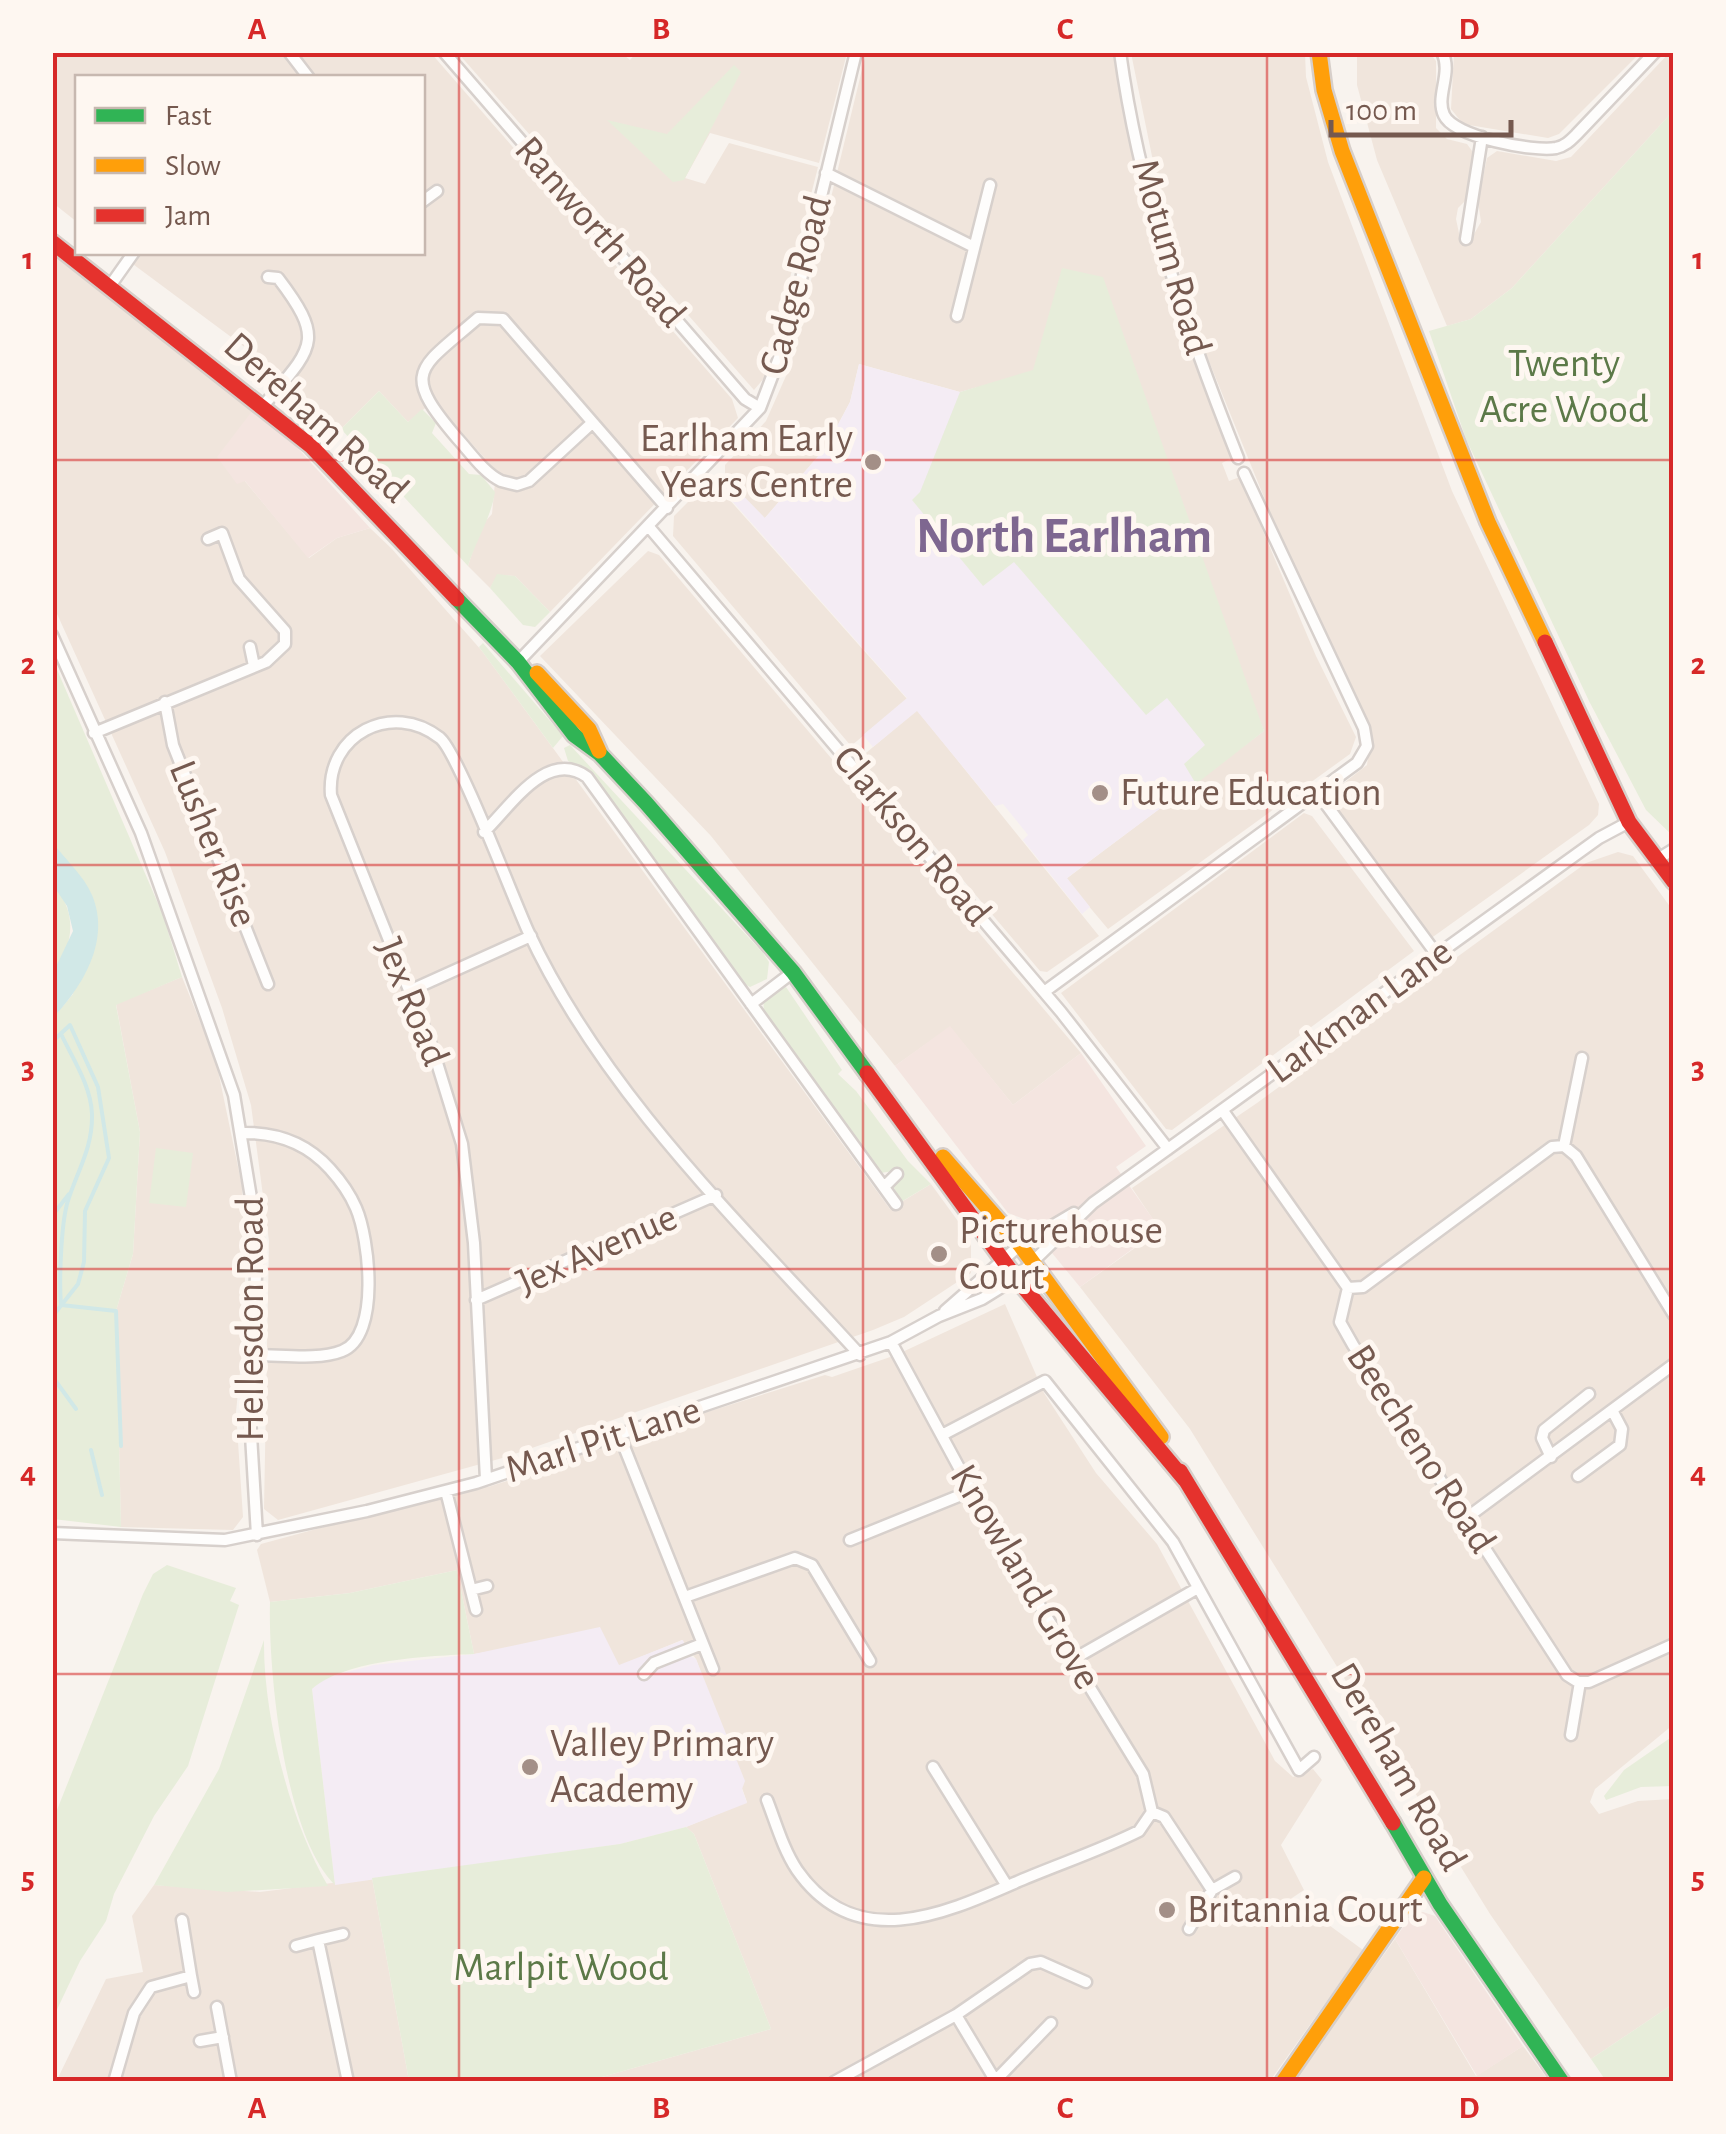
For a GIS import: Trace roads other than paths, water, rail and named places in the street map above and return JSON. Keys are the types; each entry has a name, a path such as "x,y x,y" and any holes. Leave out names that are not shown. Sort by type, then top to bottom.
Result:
{"main road":[{"path":"1320,52 1324,90 1342,151 1488,522 1628,822 1674,882"},
{"name":"Dereham Road","path":"52,242 264,405 350,485 518,662 547,682 589,729 600,754 793,972 1016,1278 1185,1480"},
{"name":"Dereham Road","path":"874,1082 1020,1245 1146,1411 1338,1726 1424,1878 1562,2082"},
{"path":"1282,2082 1424,1878"}],"street":[{"path":"289,52 308,75"},
{"name":"Ranworth Road","path":"444,52 745,400 760,408"},
{"name":"Cadge Road","path":"518,662 760,408 787,337 856,52"},
{"name":"Motum Road","path":"1120,52 1144,173 1177,296 1238,458"},
{"path":"1442,52 1446,60 1442,108 1446,120 1466,134 1544,148 1566,144 1655,52"},
{"path":"1466,239 1482,138"},
{"path":"826,172 845,178 974,247"},
{"path":"957,316 990,185"},
{"path":"425,200 437,192"},
{"path":"110,286 132,255"},
{"path":"264,405 299,360 310,334 303,312 275,274"},
{"path":"592,423 529,480 517,485 501,481 432,409 420,383 424,369 478,318 503,319 667,508"},
{"path":"1044,992 1358,762 1367,746 1366,734 1244,473"},
{"name":"Clarkson Road","path":"650,527 1044,992 1168,1149"},
{"path":"94,733 254,666 285,644 285,631 240,579 227,530 208,539"},
{"name":"Hellesdon Road","path":"52,635 141,833 226,1065 258,1240 250,1355 257,1535"},
{"path":"248,648 254,666"},
{"name":"Lusher Rise","path":"164,702 173,745 268,984"},
{"name":"Jex Road","path":"486,1479 471,1198 462,1144 442,1074 334,807 330,784 340,752 369,726 398,721 425,728 444,741 530,936 580,1026 666,1139 860,1354"},
{"path":"484,832 553,769 570,768 587,777 896,1204"},
{"path":"1317,792 1436,955"},
{"name":"Larkman Lane","path":"1004,1262 1020,1245 1093,1203 1599,838 1628,822"},
{"path":"1658,858 1674,849"},
{"path":"409,991 530,936"},
{"path":"751,1004 793,972"},
{"path":"1564,1146 1582,1058"},
{"name":"Beecheno Road","path":"1223,1111 1348,1288 1340,1322 1567,1675 1580,1682"},
{"path":"241,1134 282,1136 329,1167 356,1208 367,1259 365,1326 356,1342 344,1351 328,1354 250,1355"},
{"path":"1348,1288 1363,1286 1552,1147 1564,1146 1576,1156 1674,1315"},
{"path":"884,1188 897,1174"},
{"name":"Jex Avenue","path":"476,1300 716,1194"},
{"name":"Larkman Lane","path":"1016,1278 1093,1203"},
{"path":"1428,1238 1436,1250"},
{"name":"Marl Pit Lane","path":"939,1316 1004,1262"},
{"name":"Marl Pit Lane","path":"257,1535 446,1492 860,1354 982,1299 1016,1278"},
{"name":"Knowland Grove","path":"891,1342 971,1490 1143,1774 1152,1812 1164,1817 1212,1890"},
{"path":"1465,1519 1674,1364"},
{"path":"942,1436 1045,1381 1173,1542 1299,1775 1314,1757"},
{"path":"1551,1458 1542,1438 1544,1430 1590,1394"},
{"path":"1578,1476 1620,1445 1622,1429 1614,1412"},
{"path":"619,1434 713,1669"},
{"path":"850,1540 971,1490"},
{"path":"446,1492 476,1610"},
{"path":"52,1533 200,1540 257,1535"},
{"path":"684,1597 795,1558 812,1565 870,1661"},
{"path":"471,1590 487,1586"},
{"path":"1072,1660 1198,1588"},
{"path":"644,1674 654,1663 702,1644"},
{"path":"1571,1735 1580,1682 1611,1674 1674,1644"},
{"path":"933,1766 1007,1886"},
{"path":"767,1800 797,1870 824,1896 859,1916 911,1922 1139,1831 1152,1812"},
{"path":"1189,1929 1212,1890 1235,1877"},
{"path":"182,1920 194,1992"},
{"path":"296,1946 343,1934"},
{"path":"318,1940 348,2082"},
{"path":"834,2082 956,2014 1030,1964 1041,1962 1078,1983"},
{"path":"114,2082 134,2013 151,1987 190,1976"},
{"path":"218,2007 231,2082"},
{"path":"956,2014 995,2081 1050,2023"},
{"path":"200,2042 223,2037"}],"water":[{"path":"53,843 89,888 98,929 84,977 53,1018 53,973 73,931 67,906 53,885"}],"waterway":[{"path":"52,1042 70,1025 98,1087 109,1158 85,1211 84,1262 78,1284 52,1317"},
{"path":"61,1034 85,1083 92,1114 87,1150 65,1214 61,1305 116,1311 121,1446"},
{"path":"52,1216 69,1194"},
{"path":"52,1376 76,1409"},
{"path":"91,1450 102,1495"}],"place":[{"name":"Earlham Early Years Centre","path":"873,462"},
{"name":"Future Education","path":"1100,793"},
{"name":"Picturehouse Court","path":"939,1254"},
{"name":"Valley Primary Academy","path":"530,1767"},
{"name":"Britannia Court","path":"1167,1910"}],"district":[{"name":"North Earlham","path":"1064,537"}],"park label":[{"name":"Twenty Acre Wood","path":"1564,387"},
{"name":"Marlpit Wood","path":"561,1968"}]}
